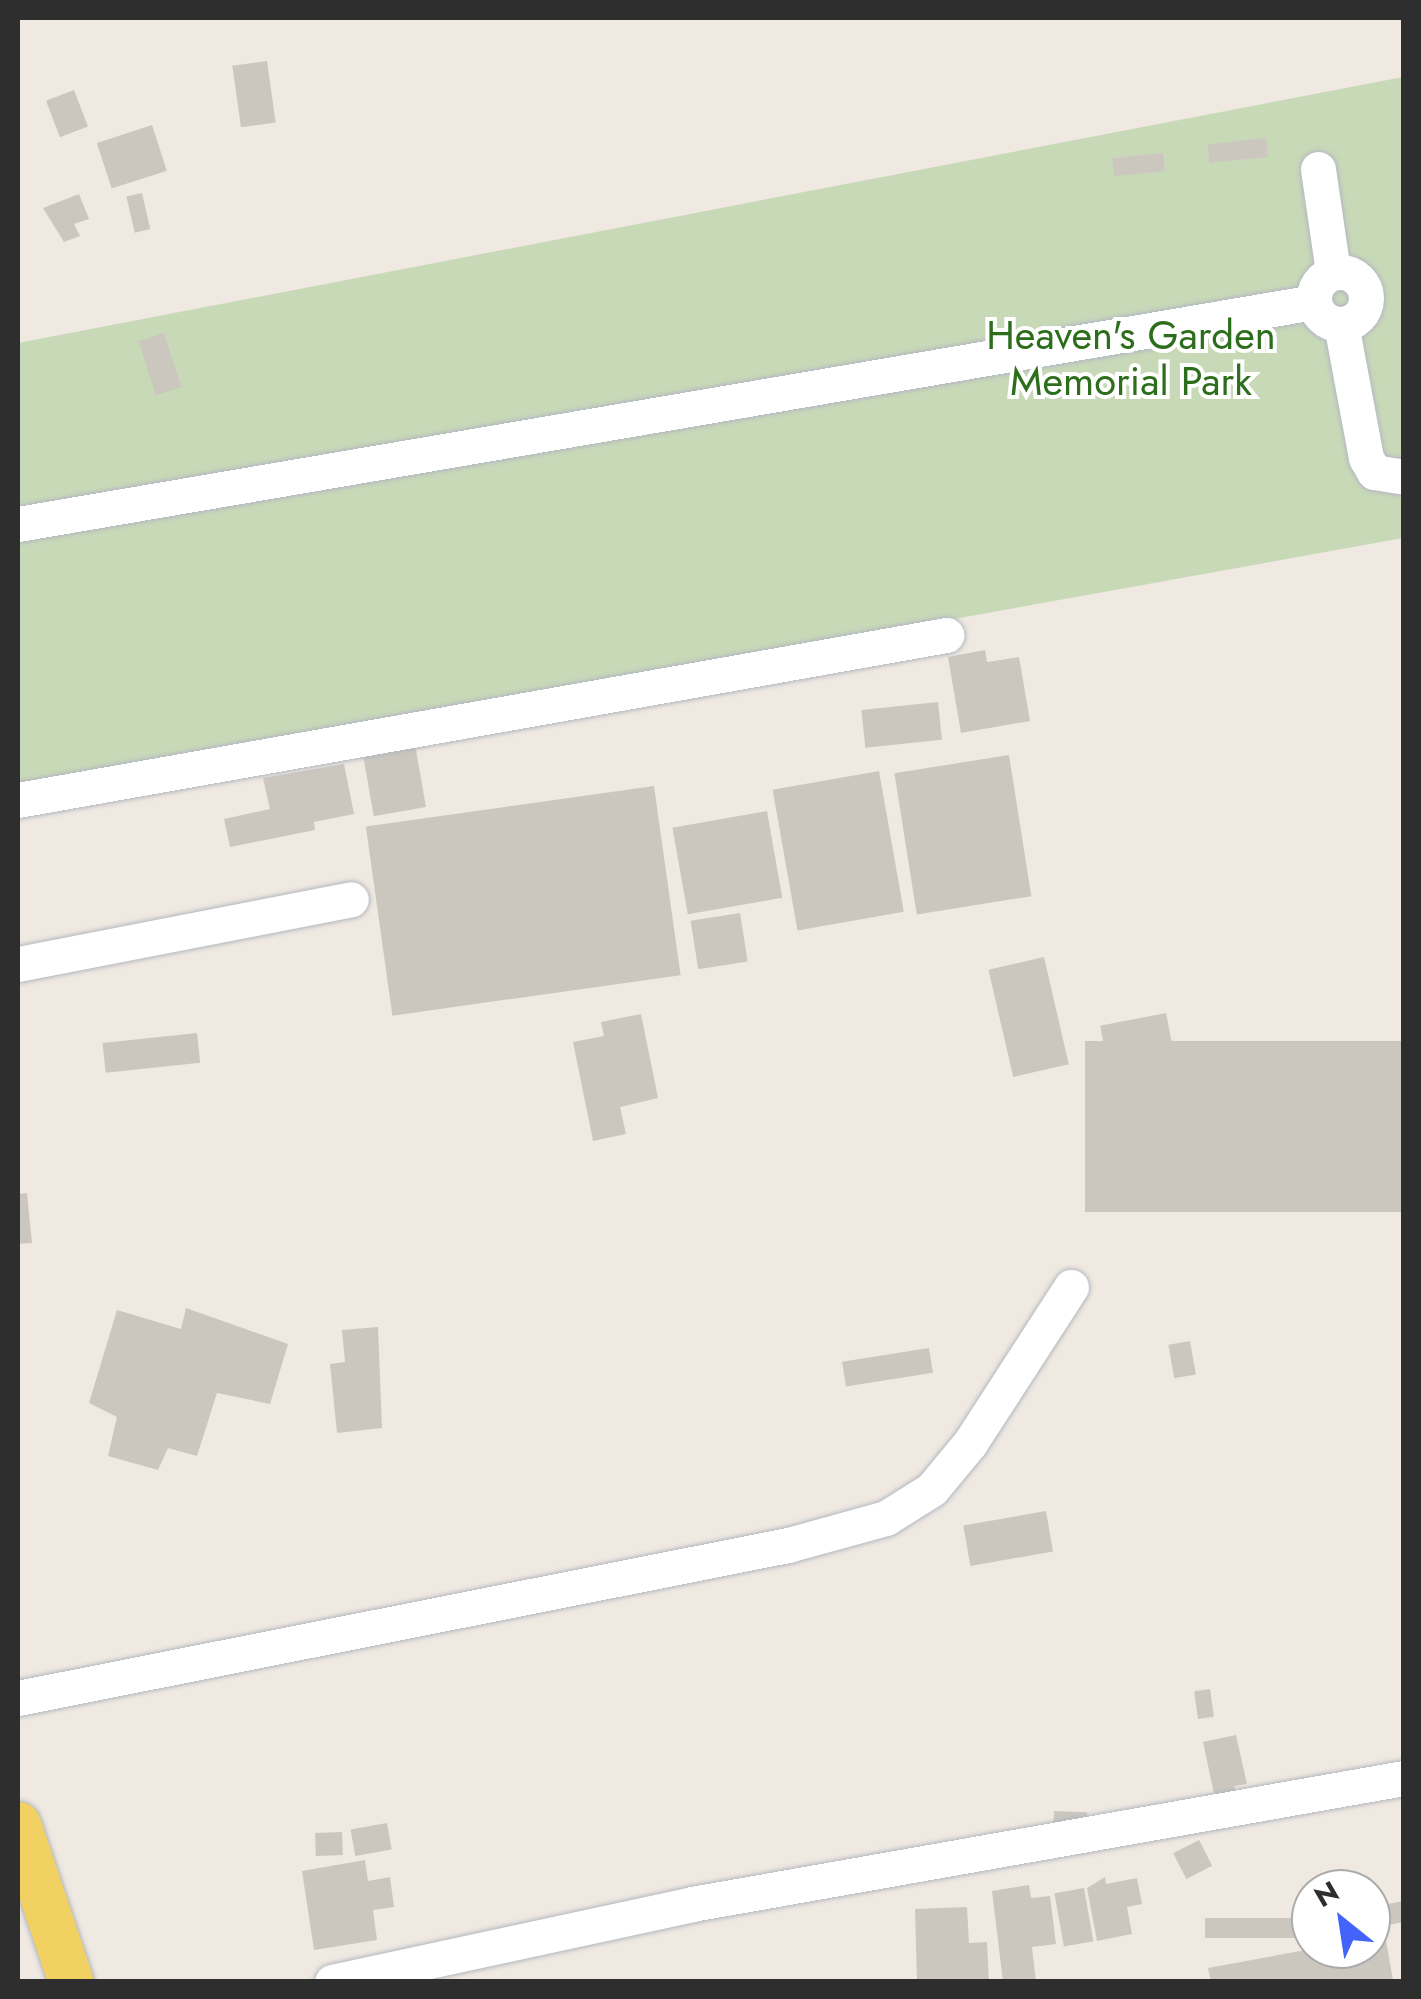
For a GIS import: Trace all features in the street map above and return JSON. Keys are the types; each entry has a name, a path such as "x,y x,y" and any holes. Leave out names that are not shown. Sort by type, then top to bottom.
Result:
{"main road":[{"path":"18,1824 72,1982"}],"street":[{"path":"1318,169 1329,299 1366,458 1374,472 1404,477"},
{"path":"18,524 1329,299"},
{"path":"18,800 946,635"},
{"path":"18,964 351,899"},
{"path":"18,1698 788,1545 886,1518 945,1474 1072,1287"},
{"path":"332,1982 692,1904 1404,1778"}],"green space":[{"name":"Heaven's Garden Memorial Park","path":"1403,77 1403,538 18,788 18,343"}],"building":[{"path":"267,61 276,122 241,127 232,66"},
{"path":"74,90 88,126 60,137 46,101"},
{"path":"152,125 167,171 112,189 97,143"},
{"path":"1266,138 1268,157 1209,163 1207,144"},
{"path":"1163,153 1165,171 1114,176 1112,158"},
{"path":"142,193 150,229 135,233 126,197"},
{"path":"79,194 89,219 74,224 80,236 64,242 43,208"},
{"path":"164,333 182,387 156,396 138,341"},
{"path":"985,650 987,662 1019,657 1030,721 961,733 948,657"},
{"path":"938,702 942,740 865,748 861,710"},
{"path":"414,739 426,807 374,816 362,748"},
{"path":"1009,755 1031,896 917,914 894,773"},
{"path":"344,764 354,814 314,822 315,830 230,847 224,819 270,809 263,778"},
{"path":"879,771 904,912 797,931 773,790"},
{"path":"654,786 681,975 392,1016 366,826"},
{"path":"767,811 782,898 688,914 672,828"},
{"path":"740,913 748,961 698,969 691,921"},
{"path":"1044,957 1069,1064 1013,1077 988,970"},
{"path":"1166,1013 1173,1049 1107,1062 1100,1026"},
{"path":"641,1014 658,1098 620,1107 626,1134 593,1141 573,1042 604,1036 601,1022"},
{"path":"197,1033 200,1063 106,1073 103,1043"},
{"path":"1085,1041 1404,1041 1404,1212 1085,1212"},
{"path":"27,1193 32,1243 18,1244 18,1194"},
{"path":"186,1308 288,1344 270,1404 217,1393 197,1456 168,1448 158,1470 108,1456 117,1417 89,1403 117,1310 181,1329"},
{"path":"378,1327 382,1428 337,1433 330,1364 345,1362 342,1330"},
{"path":"1190,1341 1196,1374 1174,1378 1168,1345"},
{"path":"929,1348 933,1373 846,1386 842,1362"},
{"path":"1046,1511 1053,1551 970,1566 963,1526"},
{"path":"1210,1689 1214,1717 1198,1719 1194,1691"},
{"path":"1236,1735 1247,1784 1234,1786 1237,1798 1216,1803 1203,1742"},
{"path":"1054,1811 1087,1812 1086,1831 1053,1830"},
{"path":"387,1823 392,1850 355,1856 351,1829"},
{"path":"342,1832 343,1855 316,1856 315,1833"},
{"path":"1199,1840 1212,1866 1186,1879 1173,1853"},
{"path":"365,1860 368,1881 390,1877 394,1907 373,1910 377,1940 314,1950 302,1871"},
{"path":"1105,1877 1106,1884 1137,1878 1142,1904 1127,1907 1132,1934 1097,1941 1087,1888"},
{"path":"1029,1885 1031,1898 1050,1896 1056,1944 1032,1947 1036,1982 1003,1982 992,1891"},
{"path":"1084,1888 1093,1941 1064,1946 1054,1893"},
{"path":"1404,1901 1404,1922 1391,1924 1391,1903"},
{"path":"967,1907 969,1943 987,1942 989,1982 917,1982 915,1909"},
{"path":"1205,1918 1291,1918 1291,1938 1205,1938"},
{"path":"1291,1953 1291,1969 1391,1969 1393,1980 1211,1982 1208,1968"}]}
